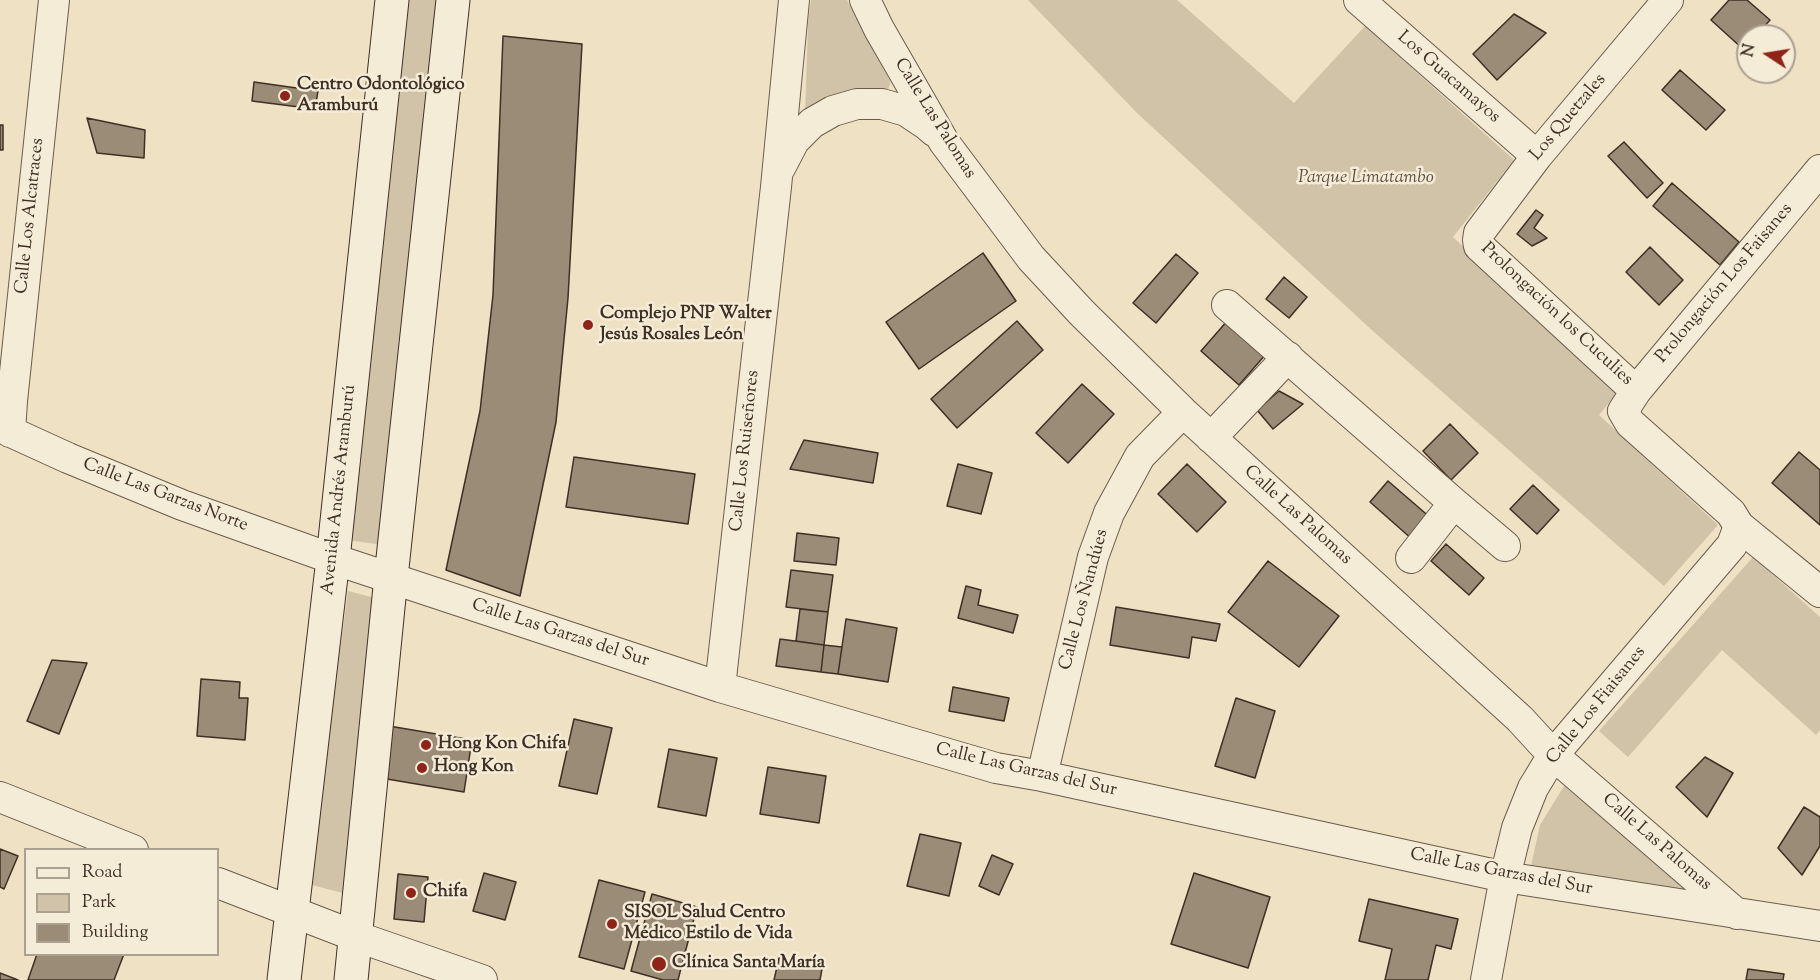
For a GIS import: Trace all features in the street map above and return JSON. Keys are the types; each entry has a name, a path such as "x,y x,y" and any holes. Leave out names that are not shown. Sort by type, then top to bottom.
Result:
{"main road":[{"name":"Avenida Andrés Aramburú","path":"284,980 333,559 392,0"},
{"path":"351,980 391,578 453,0"}],"street":[{"name":"Calle Los Alcatraces","path":"5,429 12,401 54,0"},
{"name":"Calle Los Ruiseñores","path":"720,687 776,187 794,0"},
{"name":"Calle Las Palomas","path":"865,0 879,29 944,142 1031,258 1083,313 1183,412 1520,719 1553,755 1737,914"},
{"name":"Los Guacamayos","path":"1359,0 1537,156"},
{"name":"Los Quetzales","path":"1478,240 1479,233 1537,156 1668,0"},
{"path":"776,187 782,163 794,141 812,123 833,111 857,104 882,104 906,111 927,124 944,142"},
{"name":"Prolongación Los Faisanes","path":"1739,526 1731,513 1626,419 1623,411 1636,391 1820,170"},
{"name":"Prolongación los Cuculies","path":"1478,240 1479,246 1636,391"},
{"path":"1227,305 1505,546"},
{"path":"1211,438 1287,357"},
{"name":"Calle Los Ñandúes","path":"1042,776 1093,557 1109,513 1140,456 1183,412"},
{"name":"Calle Las Garzas Norte","path":"5,429 182,505 333,559"},
{"path":"1411,558 1454,503"},
{"path":"1739,526 1820,592"},
{"name":"Calle Los Fiaisanes","path":"1486,980 1505,877 1523,808 1533,788 1553,755 1732,545 1739,526"},
{"name":"Calle Las Garzas del Sur","path":"333,559 720,687 996,768 1042,776 1505,877 1737,914"},
{"path":"0,797 130,848"},
{"path":"219,883 356,936 482,980"},
{"path":"1737,914 1820,926"}],"green space":[{"path":"404,0 441,0 384,545 347,540"},
{"path":"811,0 847,0 890,81 887,90 844,91 805,115 808,22"},
{"name":"Parque Limatambo","path":"1028,0 1177,0 1294,103 1365,26 1514,160 1453,237 1617,393 1599,415 1718,525 1664,586 1375,333 1137,113"},
{"path":"1753,557 1820,617 1820,730 1816,735 1722,650 1628,757 1599,731"},
{"path":"348,591 379,599 343,893 308,884"},
{"path":"1564,786 1697,896 1531,866 1540,825"}],"building":[{"path":"1729,0 1747,0 1770,20 1766,24 1736,24 1736,43 1711,20"},
{"path":"1514,14 1546,33 1497,80 1473,54"},
{"path":"503,36 582,44 568,298 556,422 520,596 446,570 480,411 493,295"},
{"path":"1680,70 1725,110 1706,130 1662,90"},
{"name":"Centro Odontológico Aramburú","path":"254,82 318,91 315,109 252,101"},
{"path":"87,118 145,130 144,158 97,153"},
{"path":"0,125 3,125 3,150 0,150"},
{"path":"1624,142 1663,183 1647,198 1608,156"},
{"path":"1672,183 1739,242 1720,265 1653,206"},
{"path":"1536,210 1543,215 1534,228 1547,238 1532,246 1517,234"},
{"path":"1650,247 1683,280 1659,305 1626,272"},
{"path":"983,253 1016,301 919,369 886,322"},
{"path":"1176,254 1198,273 1156,323 1133,303"},
{"path":"1284,277 1307,297 1289,318 1266,299"},
{"path":"1228,320 1266,354 1239,385 1201,351"},
{"path":"1017,321 1043,350 957,428 931,399"},
{"path":"1082,384 1114,414 1068,463 1036,433"},
{"path":"1279,391 1303,404 1273,429 1257,410"},
{"path":"1450,424 1478,453 1451,480 1423,451"},
{"path":"804,440 878,453 873,483 790,469"},
{"path":"1799,452 1820,470 1820,525 1772,483"},
{"path":"574,457 695,474 688,524 566,507"},
{"path":"958,464 992,473 981,514 947,506"},
{"path":"1187,464 1226,502 1197,532 1158,494"},
{"path":"1388,481 1432,519 1413,540 1370,502"},
{"path":"1533,485 1559,510 1537,534 1510,509"},
{"path":"797,533 839,538 836,565 794,561"},
{"path":"1446,544 1484,578 1469,595 1431,561"},
{"path":"1268,561 1339,616 1299,667 1228,612"},
{"path":"791,570 833,575 828,612 786,607"},
{"path":"966,586 981,590 978,605 1018,615 1013,633 958,618"},
{"path":"1116,607 1220,624 1216,641 1192,637 1189,658 1110,645"},
{"path":"800,609 828,612 824,645 796,641"},
{"path":"846,619 897,628 888,682 838,674"},
{"path":"780,639 824,645 821,672 776,666"},
{"path":"824,645 842,647 838,674 821,672"},
{"path":"52,660 87,663 59,734 27,721"},
{"path":"201,679 240,682 239,698 248,698 245,740 197,736"},
{"path":"953,687 1009,698 1004,721 949,711"},
{"path":"1236,698 1275,711 1255,778 1215,766"},
{"path":"574,719 612,728 597,794 559,786"},
{"name":"Hong Kon","path":"383,725 472,740 464,792 375,777"},
{"path":"669,749 717,758 706,816 658,807"},
{"path":"1705,757 1733,773 1707,817 1676,787"},
{"path":"768,767 826,776 819,823 760,814"},
{"path":"1804,807 1820,817 1820,846 1802,875 1778,848"},
{"path":"920,834 961,843 949,896 907,886"},
{"path":"0,849 18,856 4,889 0,887"},
{"path":"992,855 1013,864 999,895 979,886"},
{"path":"484,873 516,882 505,920 473,911"},
{"path":"1194,873 1270,897 1248,968 1171,944"},
{"name":"Chifa","path":"398,874 428,877 424,922 394,919"},
{"name":"SISOL Salud Centro Médico Estilo de Vida","path":"599,880 645,892 624,969 579,957"},
{"path":"652,894 697,907 678,980 663,980 631,971"},
{"path":"1369,899 1458,919 1451,949 1436,945 1428,980 1385,980 1392,949 1359,941"},
{"path":"36,956 123,956 114,980 28,980"},
{"path":"779,958 822,969 820,980 774,980"},
{"path":"1748,969 1784,974 1783,980 1746,980"},
{"path":"0,973 18,980 0,980"}],"place":[{"name":"Centro Odontológico Aramburú","path":"285,96"},
{"name":"Complejo PNP Walter Jesús Rosales León","path":"588,325"},
{"name":"Hong Kon Chifa","path":"426,745"},
{"name":"Hong Kon","path":"422,768"},
{"name":"Chifa","path":"411,893"},
{"name":"SISOL Salud Centro Médico Estilo de Vida","path":"612,924"},
{"name":"Clínica Santa María","path":"659,964"}]}
